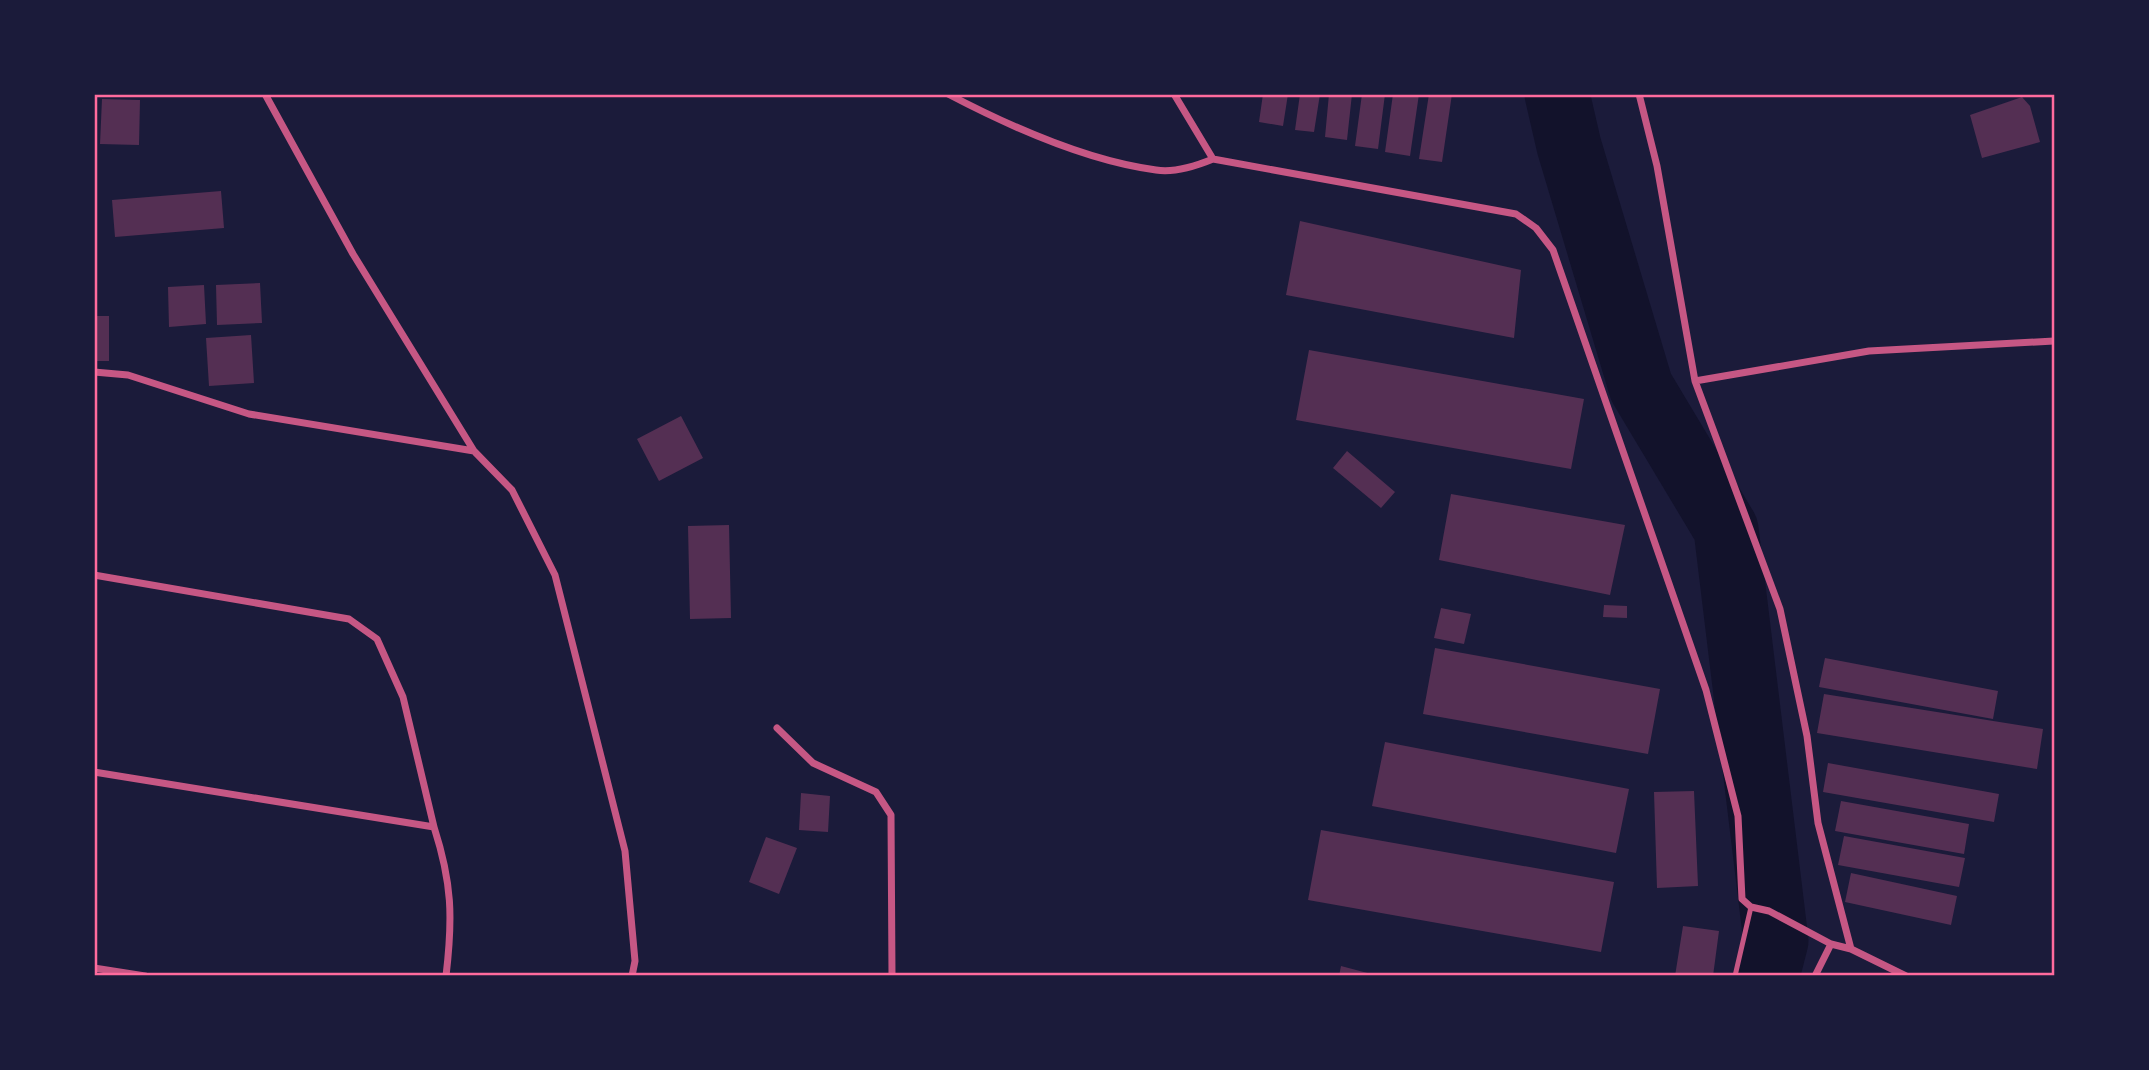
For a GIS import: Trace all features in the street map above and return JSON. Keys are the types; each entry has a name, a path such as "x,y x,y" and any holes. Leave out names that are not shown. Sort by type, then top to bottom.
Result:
{"street":[{"path":"265,94 353,254 474,451 512,490 555,575 625,851 635,961 632,975"},
{"path":"948,94 991,117 1083,151 1158,171 1195,166 1213,159 1516,214 1536,228 1553,250 1706,690 1738,816 1742,899 1751,907 1769,911 1831,944 1851,949 1906,975"},
{"path":"1174,94 1213,159"},
{"path":"1639,94 1657,166 1695,381 1780,609 1807,736 1818,823 1851,949"},
{"path":"1695,381 1869,351 2054,341"},
{"path":"94,372 128,375 249,414 474,451"},
{"path":"94,575 349,619 377,639 403,697 434,827 448,872 452,926 446,975"},
{"path":"777,728 814,763 848,782 876,792 891,815 892,975"},
{"path":"94,772 434,827"},
{"path":"1815,975 1831,944"},
{"path":"94,968 145,975"}],"lane":[{"path":"1735,975 1751,907"}],"building":[{"path":"1263,94 1288,94 1283,126 1259,122"},
{"path":"1300,94 1320,94 1314,132 1295,130"},
{"path":"1329,94 1352,94 1347,140 1325,137"},
{"path":"1362,94 1385,94 1378,149 1355,146"},
{"path":"1393,94 1419,94 1410,156 1385,152"},
{"path":"1429,94 1452,94 1442,162 1419,159"},
{"path":"2022,97 2030,106 2040,142 1982,158 1970,115"},
{"path":"102,99 140,100 139,145 100,144"},
{"path":"221,191 224,228 115,237 112,200"},
{"path":"1300,221 1521,270 1514,338 1286,295"},
{"path":"260,283 262,323 217,325 216,285"},
{"path":"204,285 206,324 169,327 168,287"},
{"path":"94,316 109,316 109,361 94,361"},
{"path":"251,335 254,383 209,386 206,338"},
{"path":"1309,350 1584,399 1571,469 1296,420"},
{"path":"681,416 703,458 659,481 637,439"},
{"path":"1347,451 1395,492 1381,508 1333,468"},
{"path":"1451,494 1625,525 1610,595 1439,560"},
{"path":"729,525 731,618 690,619 688,526"},
{"path":"1604,605 1627,606 1627,618 1603,617"},
{"path":"1441,608 1471,614 1464,644 1434,638"},
{"path":"1435,648 1660,689 1648,754 1423,714"},
{"path":"1825,658 1998,691 1993,719 1819,687"},
{"path":"1824,694 2043,729 2037,769 1817,733"},
{"path":"1385,742 1629,789 1616,853 1372,806"},
{"path":"1828,763 1999,794 1994,822 1823,792"},
{"path":"1694,791 1698,886 1657,888 1654,792"},
{"path":"801,793 830,796 828,832 799,830"},
{"path":"1841,801 1969,824 1964,854 1835,831"},
{"path":"1321,830 1614,882 1601,952 1308,900"},
{"path":"1844,836 1965,858 1959,887 1838,865"},
{"path":"766,837 797,848 779,894 749,882"},
{"path":"1851,873 1957,896 1951,925 1845,902"},
{"path":"1683,926 1719,931 1713,976 1675,976"},
{"path":"1341,966 1375,975 1375,976 1339,976"}],"waterway":[{"path":"1557,94 1569,146 1641,387 1726,529 1776,941 1767,976"}]}
